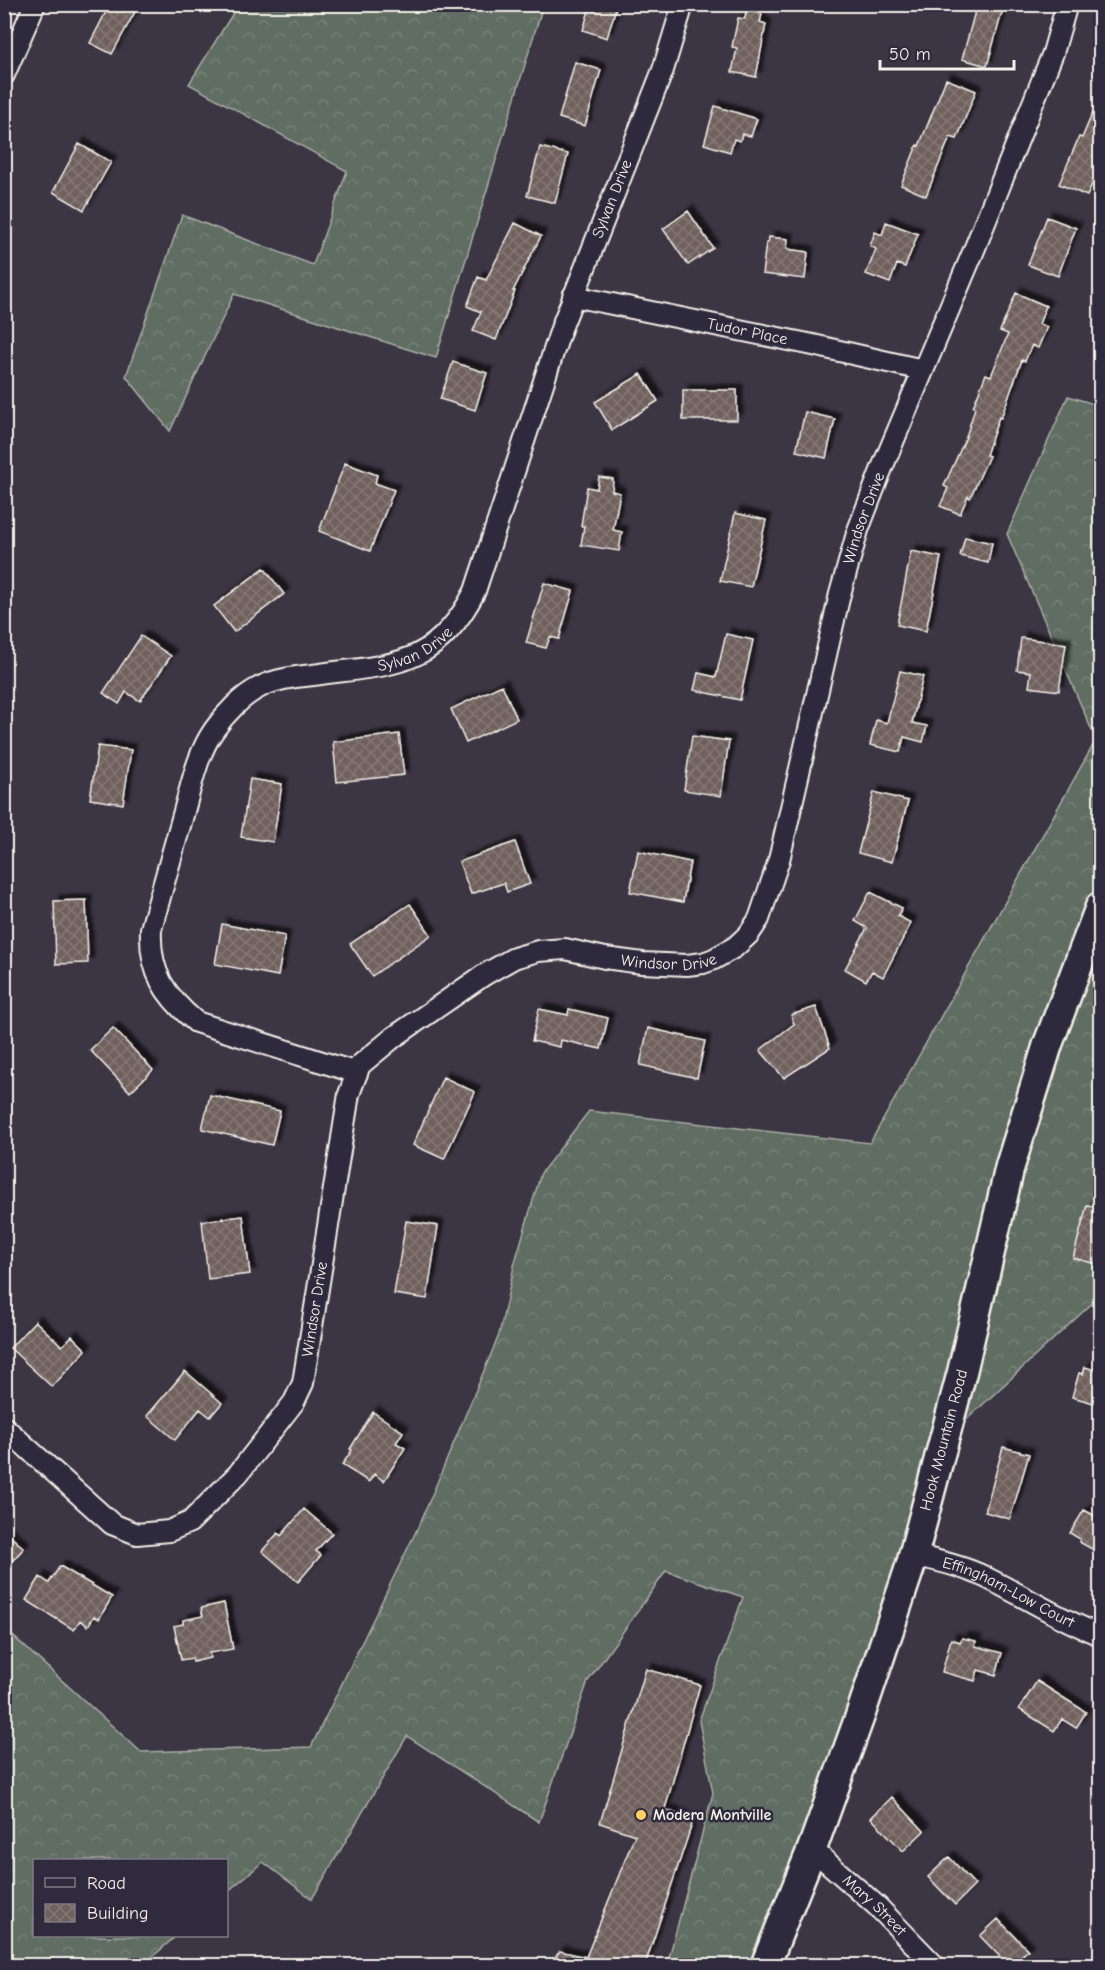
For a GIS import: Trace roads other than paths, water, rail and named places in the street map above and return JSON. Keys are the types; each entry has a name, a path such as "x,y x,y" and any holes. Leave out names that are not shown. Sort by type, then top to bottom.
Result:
{"street":[{"path":"4,75 35,4"},
{"name":"Sylvan Drive","path":"357,1073 196,1022 179,1008 164,988 156,972 152,954 151,929 194,774 208,740 222,721 249,694 270,682 283,679 396,664 418,655 439,641 464,614 475,591 573,296 663,70 683,4"},
{"name":"Windsor Drive","path":"4,1427 112,1524 137,1534 169,1531 190,1522 231,1482 294,1402 303,1383 349,1094 360,1065 394,1037 484,975 514,958 538,951 565,949 642,963 687,965 703,963 725,954 749,933 764,908 779,860 840,594 858,530 1053,53 1067,4"},
{"name":"Tudor Place","path":"573,296 923,370"},
{"name":"Hook Mountain Road","path":"765,1965 812,1849 864,1705 914,1555 962,1372 1010,1166 1052,1034 1101,907"},
{"name":"Effingham-Low Court","path":"914,1555 953,1564 984,1576 1073,1625 1101,1635"},
{"name":"Mary Street","path":"812,1849 878,1907 935,1965"}],"place":[{"name":"Modera Montville","path":"641,1815"}]}
